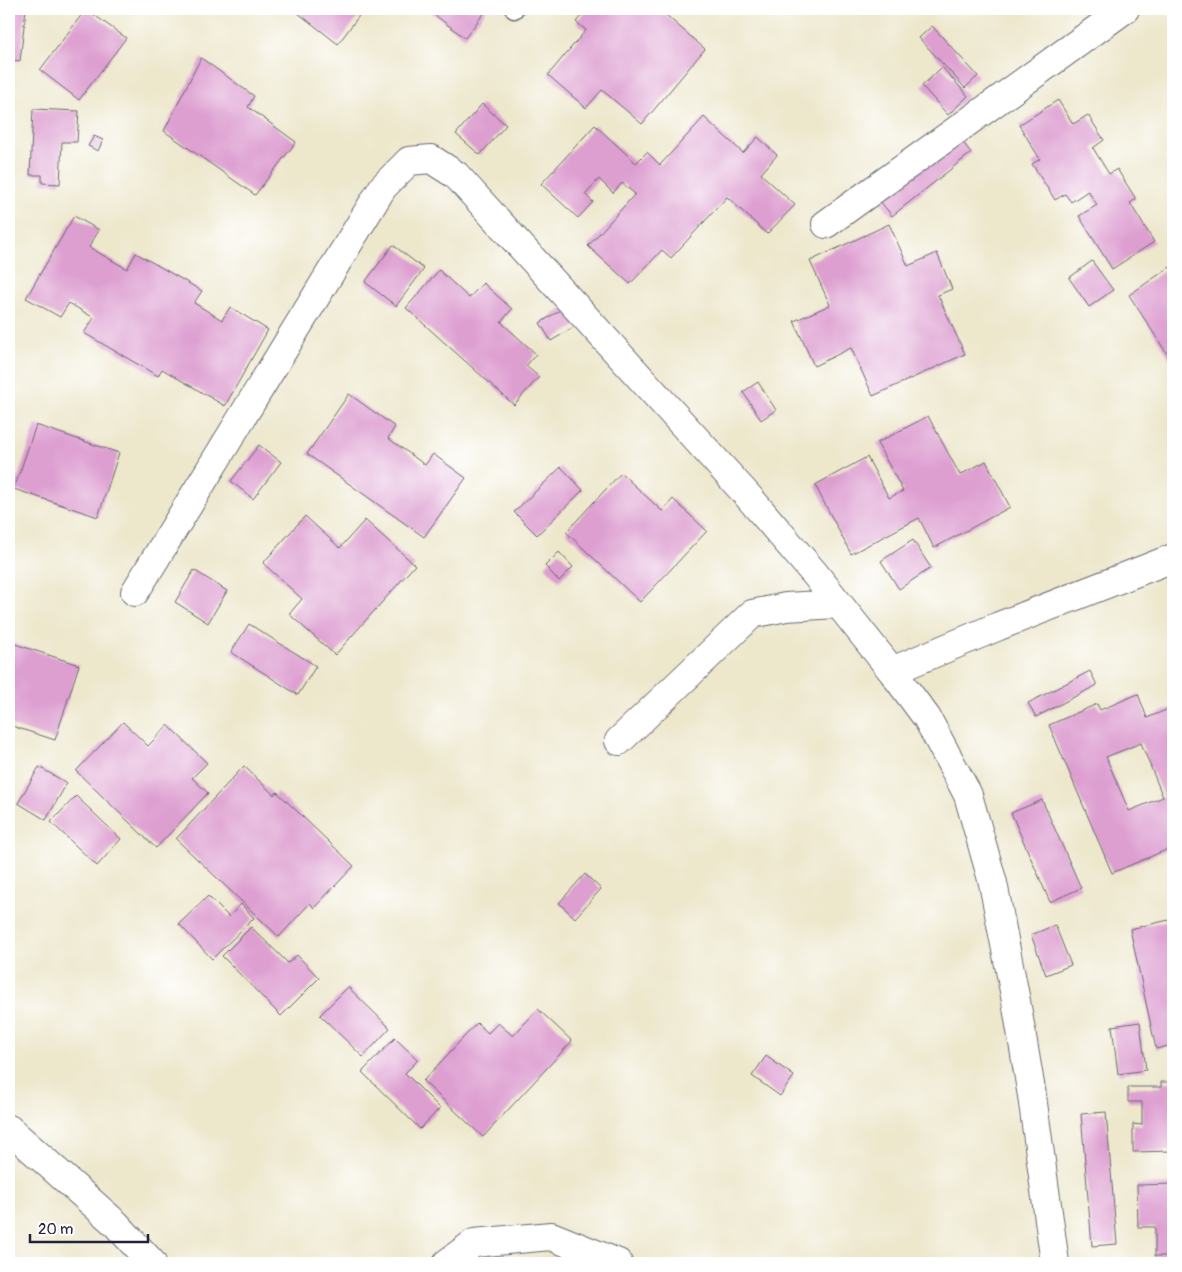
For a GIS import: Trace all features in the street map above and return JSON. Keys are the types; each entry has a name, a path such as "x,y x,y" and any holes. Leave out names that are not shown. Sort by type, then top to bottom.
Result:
{"street":[{"path":"826,224 1125,9"},
{"path":"135,592 383,187 409,161 431,159 456,175 747,495 838,604 927,718 968,795 993,883 1016,1001 1053,1238 1055,1263"},
{"path":"892,671 999,626 1173,558"},
{"path":"619,741 752,614 786,607 838,604"},
{"path":"9,1129 116,1224 152,1263"},
{"path":"447,1263 474,1243 551,1236 618,1263"}],"building":[{"path":"9,9 26,9 20,61 9,60"},
{"path":"86,9 126,38 79,100 40,70"},
{"path":"302,9 364,9 338,44 298,13"},
{"path":"427,9 487,9 465,38"},
{"path":"587,9 659,9 705,49 642,124 602,90 586,108 548,75 586,30 576,22"},
{"path":"932,26 978,76 965,88 919,38"},
{"path":"201,58 254,96 248,107 296,142 255,195 164,131"},
{"path":"942,67 968,96 948,115 922,86"},
{"path":"1058,100 1073,124 1088,115 1104,140 1093,148 1109,174 1117,169 1136,199 1130,203 1154,242 1112,269 1079,216 1097,205 1088,191 1071,202 1065,194 1055,200 1032,164 1040,159 1019,125"},
{"path":"482,104 506,125 480,155 456,134"},
{"path":"33,109 79,111 77,142 62,142 60,184 42,183 42,175 30,175"},
{"path":"704,117 743,153 758,137 777,155 761,174 795,205 767,234 727,197 671,258 662,250 630,284 588,246 635,194 622,183 613,193 599,179 585,194 593,202 578,218 541,184 595,125 636,163 647,152 660,165"},
{"path":"94,136 103,140 98,151 88,146"},
{"path":"960,138 971,153 892,216 880,201"},
{"path":"74,216 99,230 89,247 127,269 136,253 202,291 194,303 222,320 230,307 268,330 225,406 162,369 158,376 84,333 94,318 69,303 60,317 26,298"},
{"path":"889,224 908,266 937,253 952,289 938,295 965,354 873,396 851,348 814,366 794,321 830,305 810,261"},
{"path":"393,245 424,269 396,306 365,282"},
{"path":"1092,261 1113,290 1089,307 1069,278"},
{"path":"1173,265 1173,363 1129,295"},
{"path":"439,270 469,298 483,283 512,309 501,322 536,354 526,366 539,377 514,405 406,308"},
{"path":"568,305 579,324 551,341 540,323"},
{"path":"758,382 776,410 761,420 743,392"},
{"path":"349,394 395,427 388,438 425,465 433,454 466,478 424,537 307,454"},
{"path":"928,416 960,475 986,461 1010,507 934,548 919,518 851,554 815,485 867,457 889,498 903,491 877,443"},
{"path":"36,425 119,453 98,517 14,489"},
{"path":"259,445 281,462 253,499 231,481"},
{"path":"561,467 583,490 537,535 514,512"},
{"path":"621,473 662,511 673,499 707,531 640,602 566,532"},
{"path":"305,516 340,548 365,520 415,565 335,655 289,614 302,599 263,563"},
{"path":"913,540 931,568 899,589 881,561"},
{"path":"559,552 573,567 559,581 545,566"},
{"path":"194,570 227,591 208,623 175,602"},
{"path":"249,624 316,666 298,695 231,652"},
{"path":"9,642 79,665 55,740 9,725"},
{"path":"1090,671 1097,685 1036,717 1028,703"},
{"path":"1138,694 1147,718 1173,707 1173,847 1112,873 1049,725 1097,704 1100,710","holes":["1141,743 1163,797 1129,811 1106,757"]},
{"path":"123,722 148,746 168,725 207,763 192,778 208,793 156,848 76,771"},
{"path":"244,766 274,795 277,792 354,866 314,908 310,903 279,937 176,839"},
{"path":"39,767 67,783 46,820 18,803"},
{"path":"76,796 121,839 97,866 51,822"},
{"path":"1042,800 1081,888 1050,902 1011,813"},
{"path":"585,874 601,889 575,918 559,903"},
{"path":"208,896 229,917 241,904 254,918 212,959 179,924"},
{"path":"1173,919 1173,1045 1156,1049 1130,929"},
{"path":"1055,925 1071,965 1046,975 1031,935"},
{"path":"251,927 288,963 297,955 319,978 281,1016 222,956"},
{"path":"348,987 390,1028 363,1057 320,1015"},
{"path":"538,1009 572,1041 483,1137 423,1081 477,1023 488,1033 498,1023 513,1036"},
{"path":"1140,1022 1146,1070 1118,1074 1112,1026"},
{"path":"395,1038 418,1060 405,1073 440,1108 420,1129 362,1072"},
{"path":"766,1056 794,1076 780,1096 752,1076"},
{"path":"1161,1082 1173,1082 1173,1151 1133,1152 1133,1124 1142,1125 1142,1102 1128,1102 1128,1087 1161,1087"},
{"path":"1106,1112 1117,1244 1092,1246 1081,1114"},
{"path":"1173,1184 1173,1256 1155,1256 1155,1227 1138,1227 1137,1185"},
{"path":"1158,1260 1158,1263 1142,1263 1142,1262"}]}
